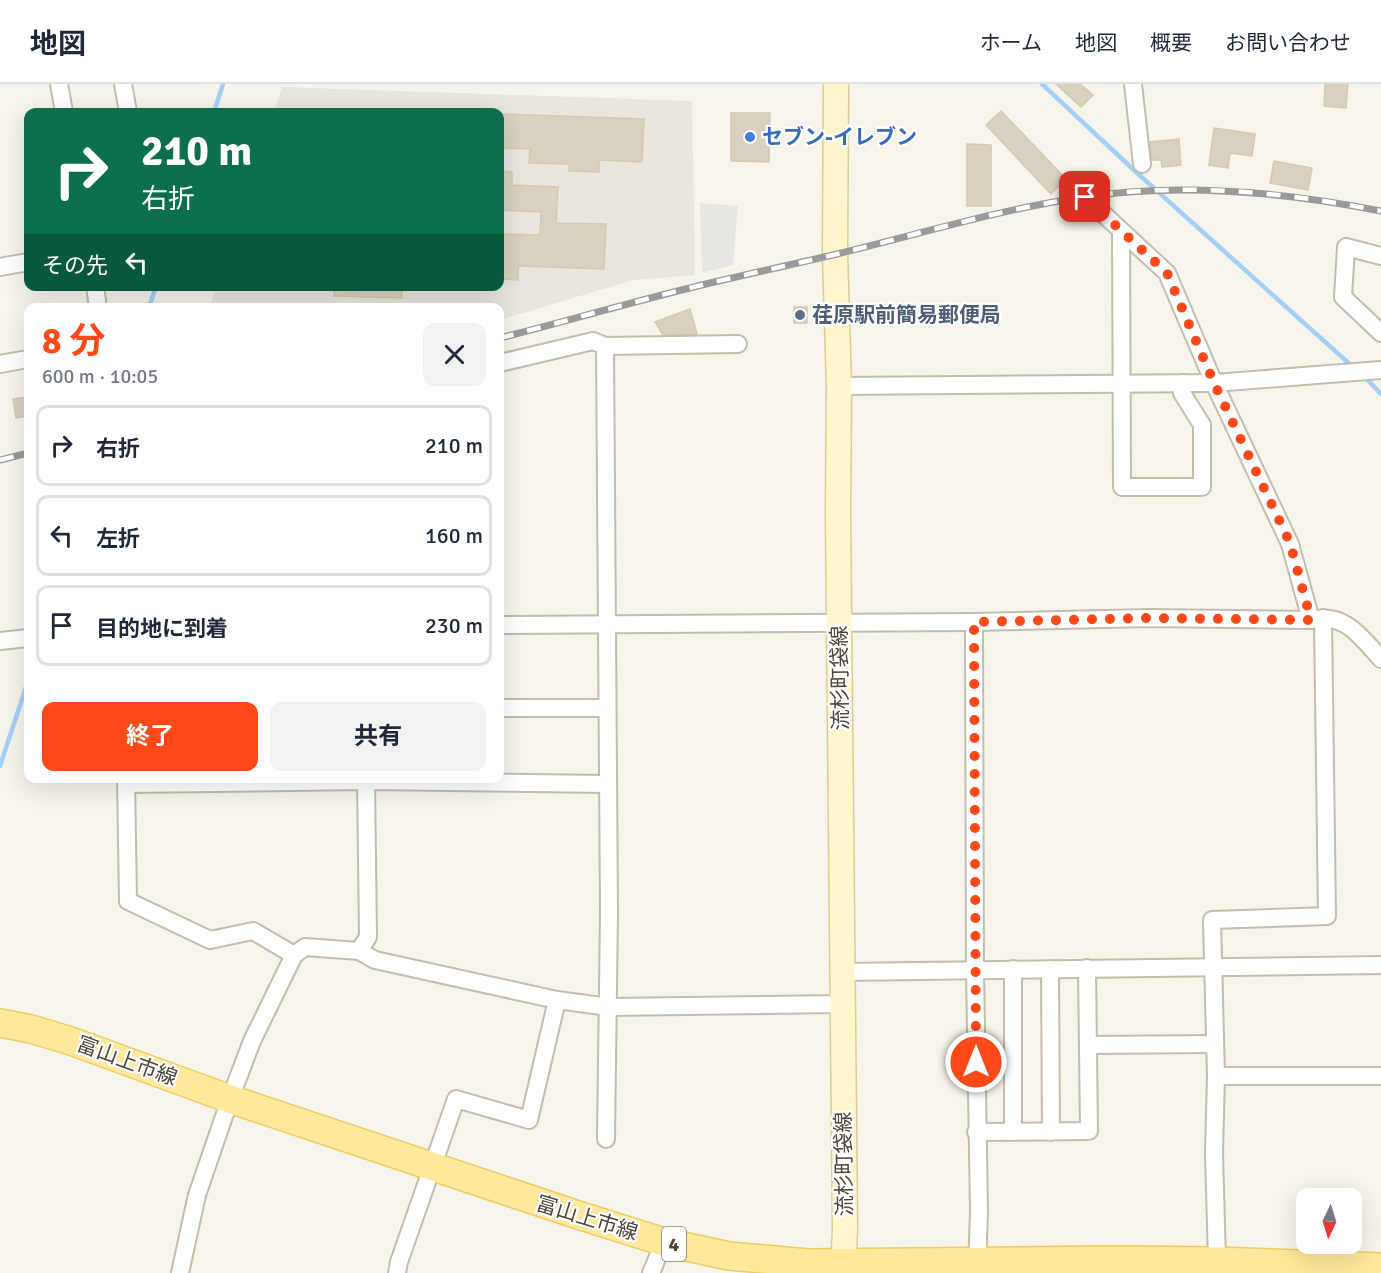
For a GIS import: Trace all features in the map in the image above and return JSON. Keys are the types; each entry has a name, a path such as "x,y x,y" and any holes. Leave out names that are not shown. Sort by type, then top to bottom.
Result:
{"main road":[{"name":"流杉町袋線","path":"836,84 835,254 839,387 843,1268"},
{"name":"富山上市線","path":"0,1023 31,1029 71,1041 230,1099 433,1168 664,1242 729,1256 843,1268 1217,1261 1381,1268"}],"street":[{"path":"58,84 63,108"},
{"path":"123,84 127,108"},
{"path":"1133,84 1142,164"},
{"path":"1085,197 1167,273 1214,383 1290,543 1317,619 1326,916 1212,920 1217,1261"},
{"path":"1121,231 1122,487 1202,487 1202,425 1182,393 1183,383"},
{"path":"1381,256 1346,247 1344,297 1381,333"},
{"path":"0,267 24,263"},
{"path":"504,362 593,341 605,346 738,344"},
{"path":"605,346 609,1007 606,1139"},
{"path":"0,364 24,360"},
{"path":"839,387 1214,383 1378,374"},
{"path":"504,625 1331,618 1354,629 1381,660"},
{"path":"974,622 976,1132 979,1211 977,1267"},
{"path":"0,641 24,638"},
{"path":"504,708 607,708"},
{"path":"504,782 608,784"},
{"path":"126,783 128,901 210,940 253,931 294,955"},
{"path":"359,951 368,937 366,783"},
{"path":"180,1273 197,1195 252,1041 294,955 305,947 359,951 375,960 557,1000 609,1007 843,1004"},
{"path":"842,972 1381,965"},
{"path":"976,1132 1089,1131 1087,968"},
{"path":"1013,969 1013,1132"},
{"path":"1050,969 1051,1132"},
{"path":"397,1273 456,1099 530,1120 557,1000"},
{"path":"1088,1045 1215,1044"},
{"path":"1216,1076 1381,1076"},
{"path":"651,1273 664,1242"}],"shaded area":[{"path":"282,87 692,101 695,275 633,280 504,319 504,303 211,303 215,291 504,291 504,108 275,108"},
{"path":"700,203 738,206 733,265 702,273"}],"building":[{"path":"1056,84 1080,84 1093,95 1081,107"},
{"path":"1325,84 1348,84 1346,108 1324,106"},
{"path":"1001,111 1066,179 1051,194 986,125"},
{"name":"セブン-イレブン","path":"731,113 770,113 769,162 731,161"},
{"path":"504,114 644,119 642,162 599,160 599,172 569,171 569,164 529,163 530,149 504,148"},
{"path":"1214,128 1255,134 1252,156 1230,153 1228,168 1209,165"},
{"path":"1179,139 1181,165 1162,167 1161,160 1152,160 1150,142"},
{"path":"967,144 991,145 991,206 967,206"},
{"path":"1274,161 1312,168 1308,190 1270,183"},
{"path":"504,171 512,172 512,185 558,187 556,223 606,224 604,269 518,266 518,280 504,279 504,234 540,235 541,212 504,210"},
{"path":"334,291 402,291 402,298 334,296"},
{"path":"794,307 807,307 807,323 794,323"},
{"path":"690,309 697,334 663,335 655,322"},
{"path":"24,398 24,417 16,418 13,399"}],"waterway":[{"path":"215,108 223,84"},
{"path":"1042,84 1136,172 1353,367"},
{"path":"151,303 154,291"},
{"path":"1364,376 1381,394"},
{"path":"0,766 24,693"}],"railway":[{"path":"504,337 683,290 991,215 1084,197 1159,190 1233,191 1271,194 1381,211"},
{"path":"0,460 24,454"}],"place":[{"name":"セブン-イレブン","path":"750,137"},
{"name":"荏原駅前簡易郵便局","path":"800,315"}],"route":[{"path":"976,1062 974,622 1149,618 1311,620 1290,543 1214,383 1167,273 1085,197"}]}
